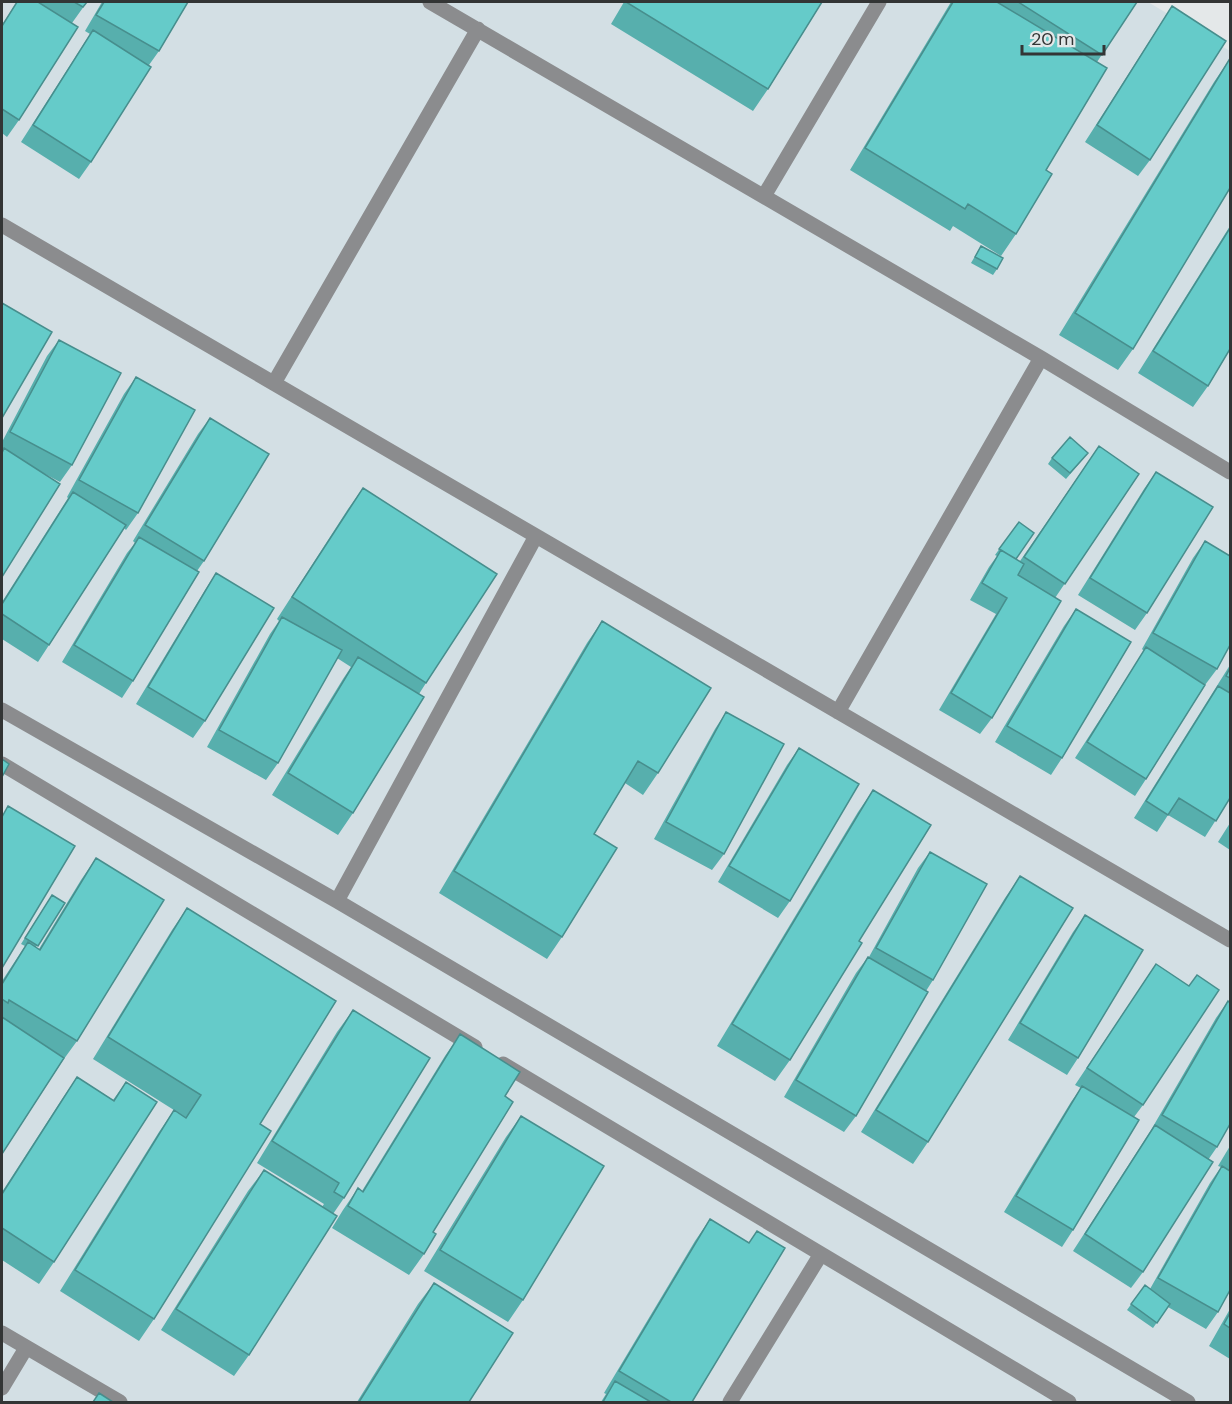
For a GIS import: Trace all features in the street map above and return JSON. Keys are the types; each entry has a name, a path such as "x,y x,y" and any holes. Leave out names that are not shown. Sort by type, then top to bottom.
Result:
{"street":[{"path":"430,2 1041,358 1230,472"},
{"path":"764,196 879,2"},
{"path":"274,383 478,29"},
{"path":"2,225 1230,940"},
{"path":"838,712 1041,358"},
{"path":"337,901 536,536"},
{"path":"2,710 337,901 1188,1402"},
{"path":"2,764 1069,1402"},
{"path":"730,1402 821,1254"},
{"path":"2,1334 120,1402"},
{"path":"2,1388 26,1348"}],"shaded area":[{"path":"2,2 1148,2 1230,51 1230,1402 2,1402"}],"building":[{"path":"17,2 38,2 78,27 19,120 2,109 2,26"},
{"path":"74,2 87,2 83,7"},
{"path":"104,2 188,2 159,51 96,15"},
{"path":"626,2 822,2 768,89"},
{"path":"953,2 997,2 1107,68 1046,170 1052,174 1016,234 968,204 965,209 865,148"},
{"path":"1018,2 1137,2 1102,55"},
{"path":"1172,6 1226,41 1150,160 1097,125"},
{"path":"93,30 151,67 91,162 33,125"},
{"path":"1229,60 1230,188 1133,349 1075,313"},
{"path":"1230,228 1230,349 1208,386 1153,351"},
{"path":"981,246 1003,258 997,269 975,257"},
{"path":"2,303 52,332 2,418"},
{"path":"59,340 121,373 72,465 10,432"},
{"path":"136,377 195,410 138,513 79,480"},
{"path":"210,418 269,454 204,561 145,525"},
{"path":"1070,437 1088,453 1070,473 1052,458"},
{"path":"1099,446 1139,474 1065,584 1024,557"},
{"path":"4,448 60,484 2,577 2,453"},
{"path":"1156,472 1213,507 1147,613 1090,578"},
{"path":"363,488 497,574 426,683 292,597"},
{"path":"73,492 126,525 49,645 2,614 2,604"},
{"path":"1019,522 1034,533 1016,559 999,549"},
{"path":"139,537 199,572 133,681 74,645"},
{"path":"1205,541 1230,556 1230,645 1217,669 1153,633"},
{"path":"1001,550 1024,564 1018,575 1061,601 992,718 951,693 1007,598 982,583"},
{"path":"216,573 274,608 205,721 148,687"},
{"path":"1076,609 1131,642 1062,758 1007,726"},
{"path":"282,617 342,650 278,763 219,730"},
{"path":"602,621 711,688 658,773 638,761 594,834 617,848 562,937 454,871"},
{"path":"1146,647 1205,685 1146,779 1087,742"},
{"path":"358,657 424,697 353,813 288,773"},
{"path":"1218,686 1230,693 1230,798 1216,821 1179,798 1168,815 1146,801"},
{"path":"726,712 784,744 724,854 666,822"},
{"path":"799,748 859,784 790,901 729,866"},
{"path":"2,759 9,764 2,777"},
{"path":"873,790 931,825 859,941 862,943 790,1060 732,1024"},
{"path":"8,806 75,846 2,968 2,817"},
{"path":"930,852 987,884 933,980 876,948"},
{"path":"96,858 164,900 77,1041 9,1000 8,1003 2,999 2,984 28,942 40,950"},
{"path":"1020,876 1073,908 928,1142 876,1110"},
{"path":"52,895 65,903 38,946 25,938"},
{"path":"187,908 336,1001 260,1124 271,1131 154,1319 75,1270 174,1110 186,1118 201,1095 108,1037"},
{"path":"1085,915 1143,950 1078,1058 1020,1023"},
{"path":"868,957 928,992 856,1116 796,1080"},
{"path":"1156,964 1189,986 1197,975 1219,990 1143,1105 1087,1068"},
{"path":"1228,1001 1230,1003 1230,1124 1217,1147 1162,1115"},
{"path":"353,1010 430,1058 344,1198 334,1192 339,1183 272,1141"},
{"path":"2,1017 64,1058 2,1154"},
{"path":"460,1034 520,1072 505,1096 513,1102 433,1232 436,1234 424,1254 348,1206 358,1188 363,1192"},
{"path":"77,1077 114,1101 126,1082 157,1102 54,1262 2,1228 2,1194"},
{"path":"1082,1086 1139,1120 1073,1230 1016,1196"},
{"path":"521,1116 604,1166 523,1300 440,1250"},
{"path":"1155,1125 1213,1162 1143,1272 1085,1234"},
{"path":"1222,1166 1230,1171 1230,1290 1218,1312 1158,1278"},
{"path":"264,1170 337,1216 249,1355 176,1309"},
{"path":"710,1219 749,1243 757,1231 785,1248 692,1402 671,1402 619,1371"},
{"path":"434,1283 513,1333 469,1402 359,1402"},
{"path":"1145,1285 1170,1304 1157,1323 1131,1304"},
{"path":"1230,1313 1230,1328 1224,1324"},
{"path":"615,1381 651,1402 603,1402"},
{"path":"99,1393 113,1402 93,1402"}]}
